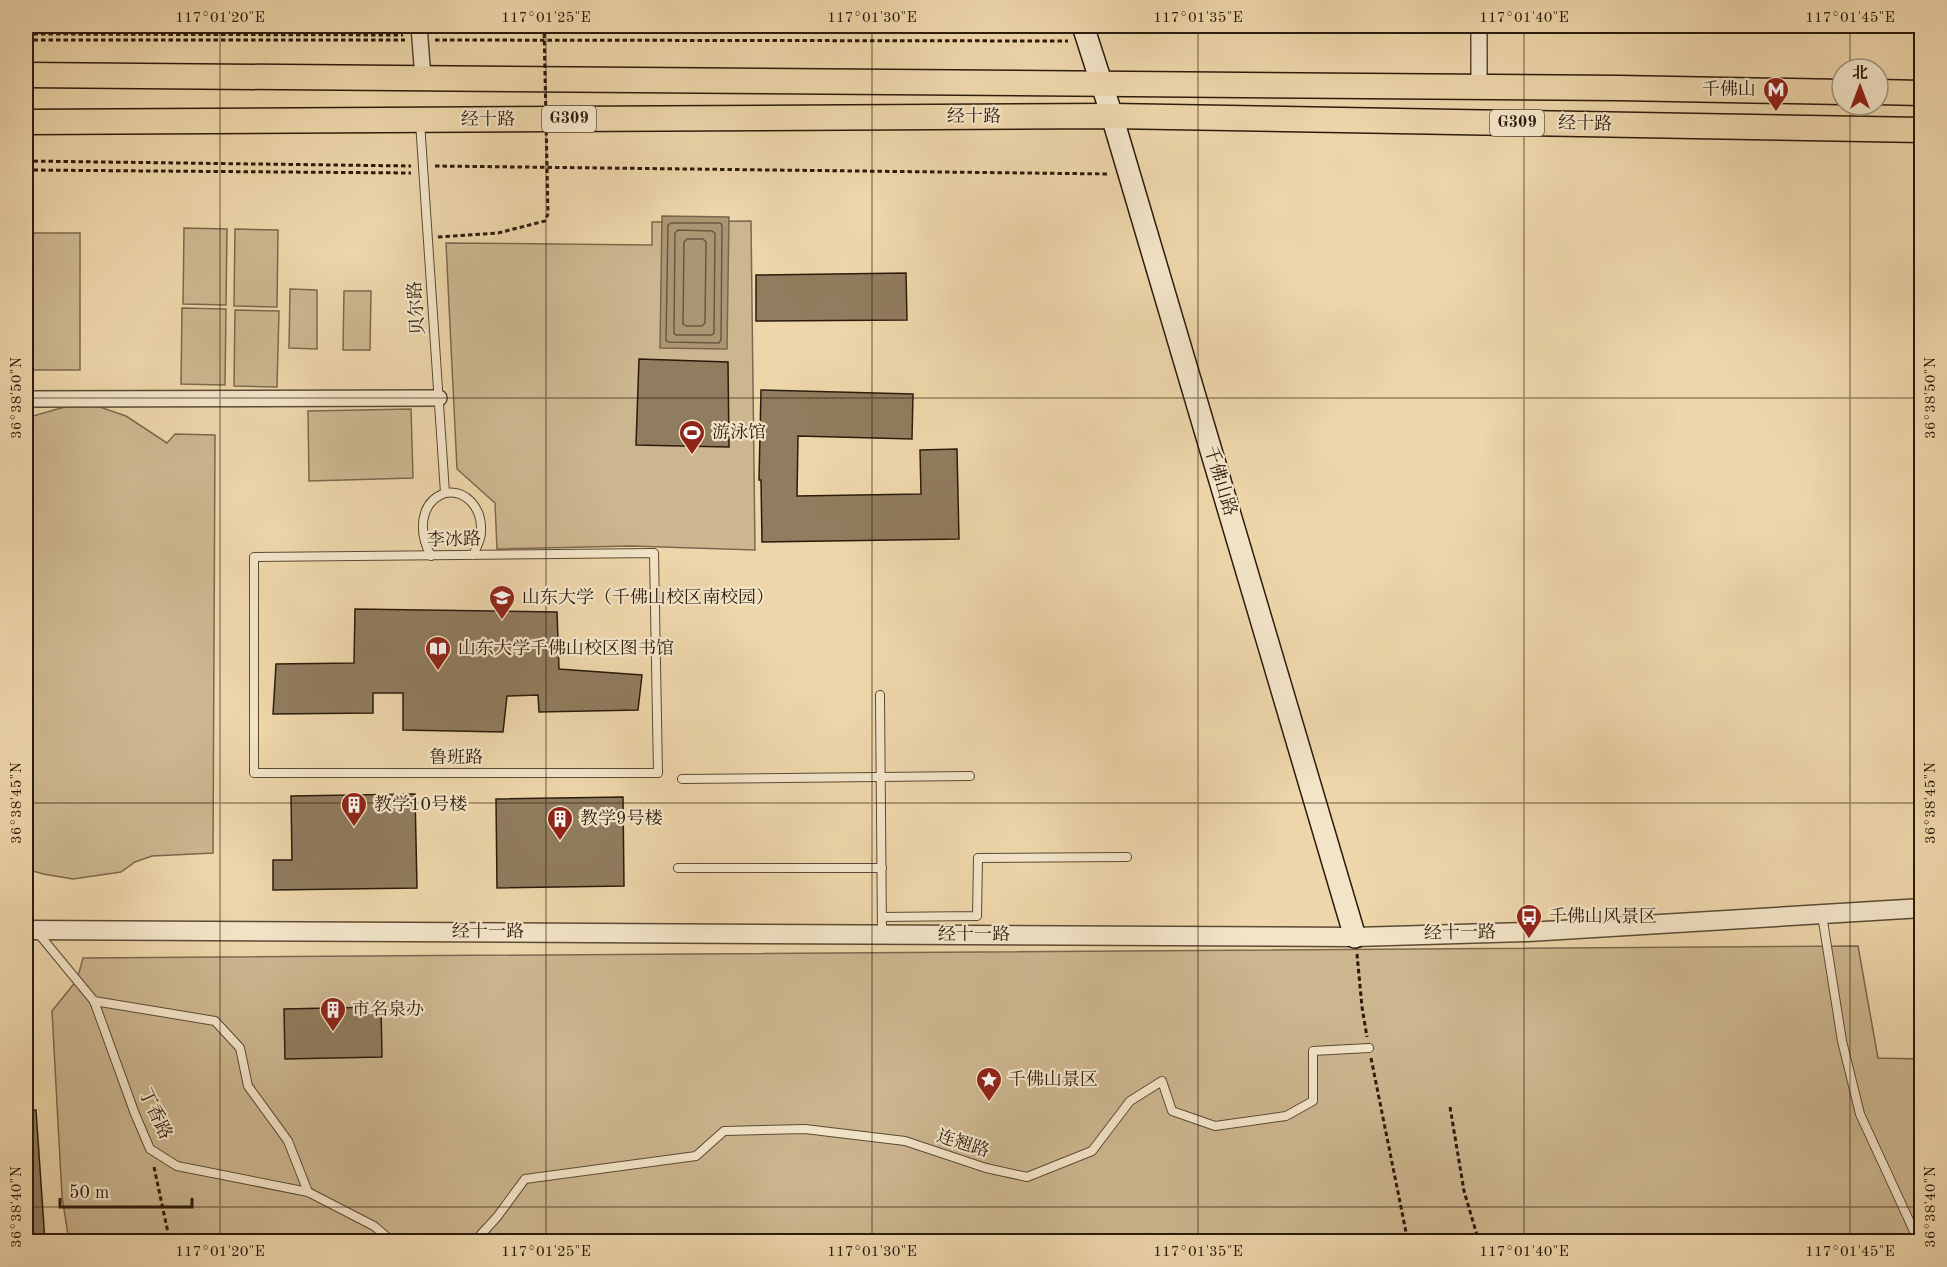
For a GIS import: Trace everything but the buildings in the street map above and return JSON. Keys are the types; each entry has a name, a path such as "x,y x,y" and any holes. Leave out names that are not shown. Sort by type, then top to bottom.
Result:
{"highway":[{"name":"经十路","path":"26,75 1830,92"},
{"path":"1890,92 1922,93"},
{"name":"经十路","path":"26,122 1112,116 1922,130"}],"main road":[{"name":"千佛山路","path":"1085,33 1112,116 1355,937"}],"street":[{"path":"1479,26 1479,87"},
{"path":"420,34 423,78"},
{"path":"26,399 439,399"},
{"name":"经十一路","path":"30,930 882,926 1355,937 1528,932 1922,908"}],"lane":[{"name":"贝尔路","path":"420,121 445,493"},
{"path":"430,555 424,544 421,529 423,515 430,503 445,493 462,494 472,502 479,514 482,528 473,555"},
{"name":"李冰路","path":"254,773 254,557 654,553 658,773"},
{"path":"880,695 882,926 977,916 978,858 1127,857"},
{"name":"鲁班路","path":"254,773 658,773"},
{"path":"682,779 970,776"},
{"path":"678,868 882,868"},
{"path":"1822,913 1842,1041 1860,1114 1919,1242"},
{"name":"丁香路","path":"30,930 94,1001 150,1149 177,1166 308,1191 374,1227 393,1242"},
{"path":"94,1001 215,1021 240,1048 248,1086 288,1141 308,1191"},
{"name":"连翘路","path":"474,1242 525,1179 696,1156 724,1131 805,1129 905,1141 986,1168 1027,1177 1092,1151 1130,1101 1162,1081 1172,1111 1215,1126 1286,1116 1314,1101 1314,1051 1369,1048"}],"path":[{"path":"428,237 511,231 545,221 548,214 544,26"},
{"path":"26,34 1085,33"},
{"path":"26,40 420,34"},
{"path":"26,161 423,170"},
{"path":"26,170 1129,175"},
{"path":"1355,937 1362,1007 1369,1048 1408,1242"},
{"path":"1450,1107 1464,1191 1479,1242"},
{"path":"150,1149 170,1242"}],"shaded area":[{"path":"751,221 755,550 631,546 497,549 495,503 457,469 446,243 652,245 652,222"},
{"path":"184,228 227,229 226,305 183,304"},
{"path":"235,229 278,230 277,307 234,306"},
{"path":"26,233 80,233 80,370 26,370"},
{"path":"290,289 317,290 317,349 289,348"},
{"path":"344,291 371,291 370,350 343,350"},
{"path":"182,308 226,309 225,385 181,384"},
{"path":"235,310 279,311 277,387 234,386"},
{"path":"68,406 97,406 126,416 167,443 175,434 215,435 213,853 152,856 135,862 121,872 73,879 26,869 26,418"},
{"path":"411,409 413,478 309,481 308,411"},
{"name":"千佛山景区","path":"1858,946 1878,1058 1921,1059 1921,1241 69,1241 62,1197 52,1011 77,980 83,958"}],"water":[{"path":"662,216 729,217 727,349 660,348"}],"place":[{"name":"千佛山","path":"1776,113"},
{"name":"游泳馆","path":"692,456"},
{"name":"山东大学（千佛山校区南校园）","path":"502,621"},
{"name":"山东大学千佛山校区图书馆","path":"438,672"},
{"name":"教学10号楼","path":"354,828"},
{"name":"教学9号楼","path":"560,842"},
{"name":"千佛山风景区","path":"1529,940"},
{"name":"市名泉办","path":"333,1033"},
{"name":"千佛山景区","path":"989,1103"}]}
